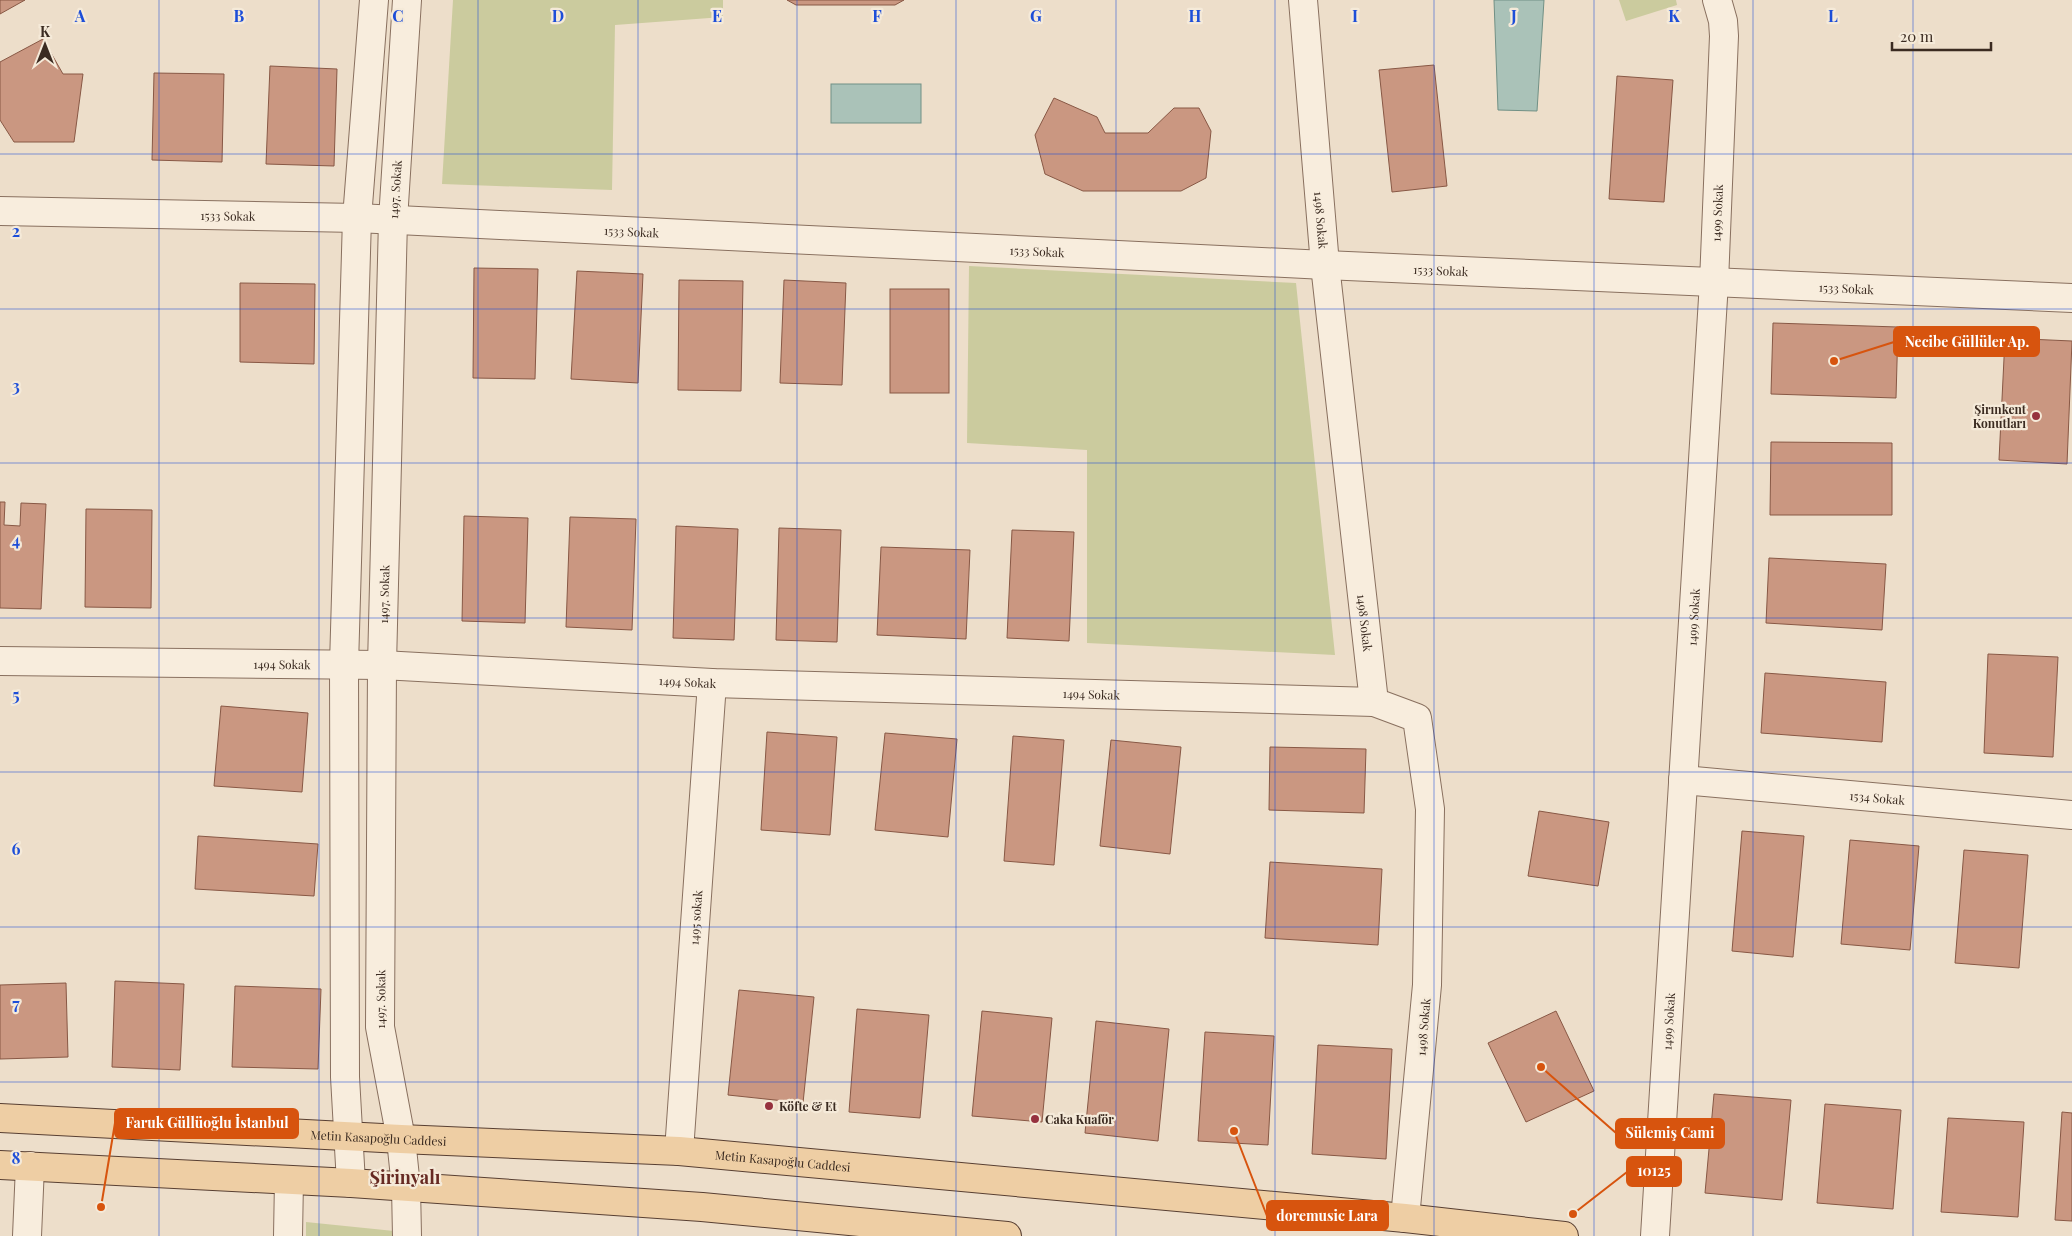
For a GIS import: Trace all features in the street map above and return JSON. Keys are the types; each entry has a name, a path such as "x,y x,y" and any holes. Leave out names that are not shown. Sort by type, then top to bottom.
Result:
{"main road":[{"name":"Metin Kasapoğlu Caddesi","path":"0,1118 401,1140 679,1152 1405,1218 1564,1236"},
{"path":"0,1165 351,1183 702,1207 1007,1236"}],"street":[{"path":"351,1183 345,1077 344,665 357,218 374,0"},
{"name":"1497. Sokak","path":"407,0 393,220 382,665 380,1027 401,1140 406,1187 407,1236"},
{"name":"1498 Sokak","path":"1303,0 1325,265 1374,702 1417,718 1430,809 1427,985 1405,1218"},
{"name":"1499 Sokak","path":"1655,1236 1714,282 1724,36 1723,22 1717,0"},
{"name":"1533 Sokak","path":"0,211 357,218 1325,265 2072,298"},
{"name":"1494 Sokak","path":"0,661 382,665 712,683 1374,702"},
{"name":"1495 sokak","path":"679,1152 712,683"},
{"name":"1534 Sokak","path":"1683,780 2072,815"},
{"path":"28,1236 30,1166"},
{"path":"288,1236 289,1180"}],"green space":[{"path":"453,0 723,0 723,17 615,25 612,190 442,184"},
{"path":"1619,0 1676,0 1677,5 1626,21"},
{"path":"969,266 1296,283 1335,655 1087,643 1087,450 967,443"},
{"path":"306,1222 394,1231 395,1236 306,1236"}],"shaded area":[{"path":"1494,0 1544,0 1537,111 1498,110"},
{"path":"831,84 921,84 921,123 831,123"}],"building":[{"path":"0,0 25,0 0,14"},
{"path":"787,0 904,0 895,5 796,5"},
{"path":"43,39 63,74 83,74 74,142 14,142 0,120 0,62"},
{"path":"1434,65 1447,186 1392,192 1379,70"},
{"path":"270,66 337,69 334,166 266,164"},
{"path":"154,73 224,74 222,162 152,160"},
{"path":"1617,76 1673,80 1664,202 1609,199"},
{"path":"1054,98 1097,117 1105,133 1148,133 1174,108 1199,108 1211,131 1206,178 1181,191 1083,191 1045,174 1035,135"},
{"path":"474,268 538,269 535,379 473,378"},
{"path":"577,271 643,274 638,383 571,379"},
{"path":"679,280 743,281 741,391 678,390"},
{"path":"784,280 846,283 842,385 780,383"},
{"path":"240,283 315,284 314,364 240,362"},
{"path":"890,289 949,289 949,393 890,393"},
{"path":"1773,323 1898,327 1896,398 1771,394"},
{"name":"Şirınkent Konutları","path":"2005,338 2072,341 2067,464 1999,460"},
{"path":"1771,442 1892,443 1892,515 1770,515"},
{"path":"0,502 5,502 4,525 20,526 21,503 46,504 41,609 0,608"},
{"path":"86,509 152,510 151,608 85,607"},
{"path":"464,516 528,518 525,623 462,621"},
{"path":"570,517 636,519 632,630 566,627"},
{"path":"676,526 738,529 734,640 673,638"},
{"path":"779,528 841,530 837,642 776,640"},
{"path":"1012,530 1074,532 1069,641 1007,638"},
{"path":"881,547 970,550 966,639 877,635"},
{"path":"1769,558 1886,564 1882,630 1766,623"},
{"path":"1988,654 2058,657 2053,757 1984,753"},
{"path":"1765,673 1886,682 1882,742 1761,733"},
{"path":"221,706 308,713 302,792 214,786"},
{"path":"767,732 837,737 830,835 761,830"},
{"path":"885,733 957,739 948,837 875,830"},
{"path":"1013,736 1064,740 1054,865 1004,861"},
{"path":"1111,740 1181,747 1170,854 1100,846"},
{"path":"1270,747 1366,749 1364,813 1269,810"},
{"path":"1539,811 1609,822 1598,886 1528,876"},
{"path":"1742,831 1804,836 1793,957 1732,951"},
{"path":"198,836 318,844 314,896 195,889"},
{"path":"1850,840 1919,846 1910,950 1841,944"},
{"path":"1964,850 2028,855 2019,968 1955,963"},
{"path":"1270,862 1382,869 1378,945 1265,938"},
{"path":"115,981 184,984 180,1070 112,1067"},
{"path":"66,983 68,1057 0,1059 0,985"},
{"path":"235,986 321,989 318,1069 232,1067"},
{"path":"739,990 814,997 803,1103 728,1095"},
{"path":"857,1009 929,1015 920,1118 849,1112"},
{"path":"982,1011 1052,1018 1042,1122 972,1116"},
{"path":"1556,1011 1594,1091 1526,1122 1488,1043"},
{"path":"1096,1021 1169,1029 1158,1141 1085,1133"},
{"path":"1205,1032 1274,1036 1268,1145 1198,1141"},
{"path":"1318,1045 1392,1049 1386,1159 1312,1154"},
{"path":"1714,1094 1791,1100 1782,1200 1705,1193"},
{"path":"1825,1104 1901,1110 1893,1209 1817,1203"},
{"path":"2062,1112 2072,1113 2072,1221 2055,1220"},
{"path":"1948,1118 2024,1122 2018,1217 1941,1212"}],"place":[{"name":"Necibe Güllüler Ap.","path":"1834,361"},
{"name":"Şirınkent Konutları","path":"2036,416"},
{"name":"Sülemiş Cami","path":"1541,1067"},
{"name":"Köfte & Et","path":"769,1106"},
{"name":"Caka Kuaför","path":"1035,1119"},
{"name":"doremusic Lara","path":"1234,1131"},
{"name":"Faruk Güllüoğlu İstanbul","path":"101,1207"},
{"name":"10125","path":"1573,1214"}],"district":[{"name":"Şirinyalı","path":"405,1177"}]}
